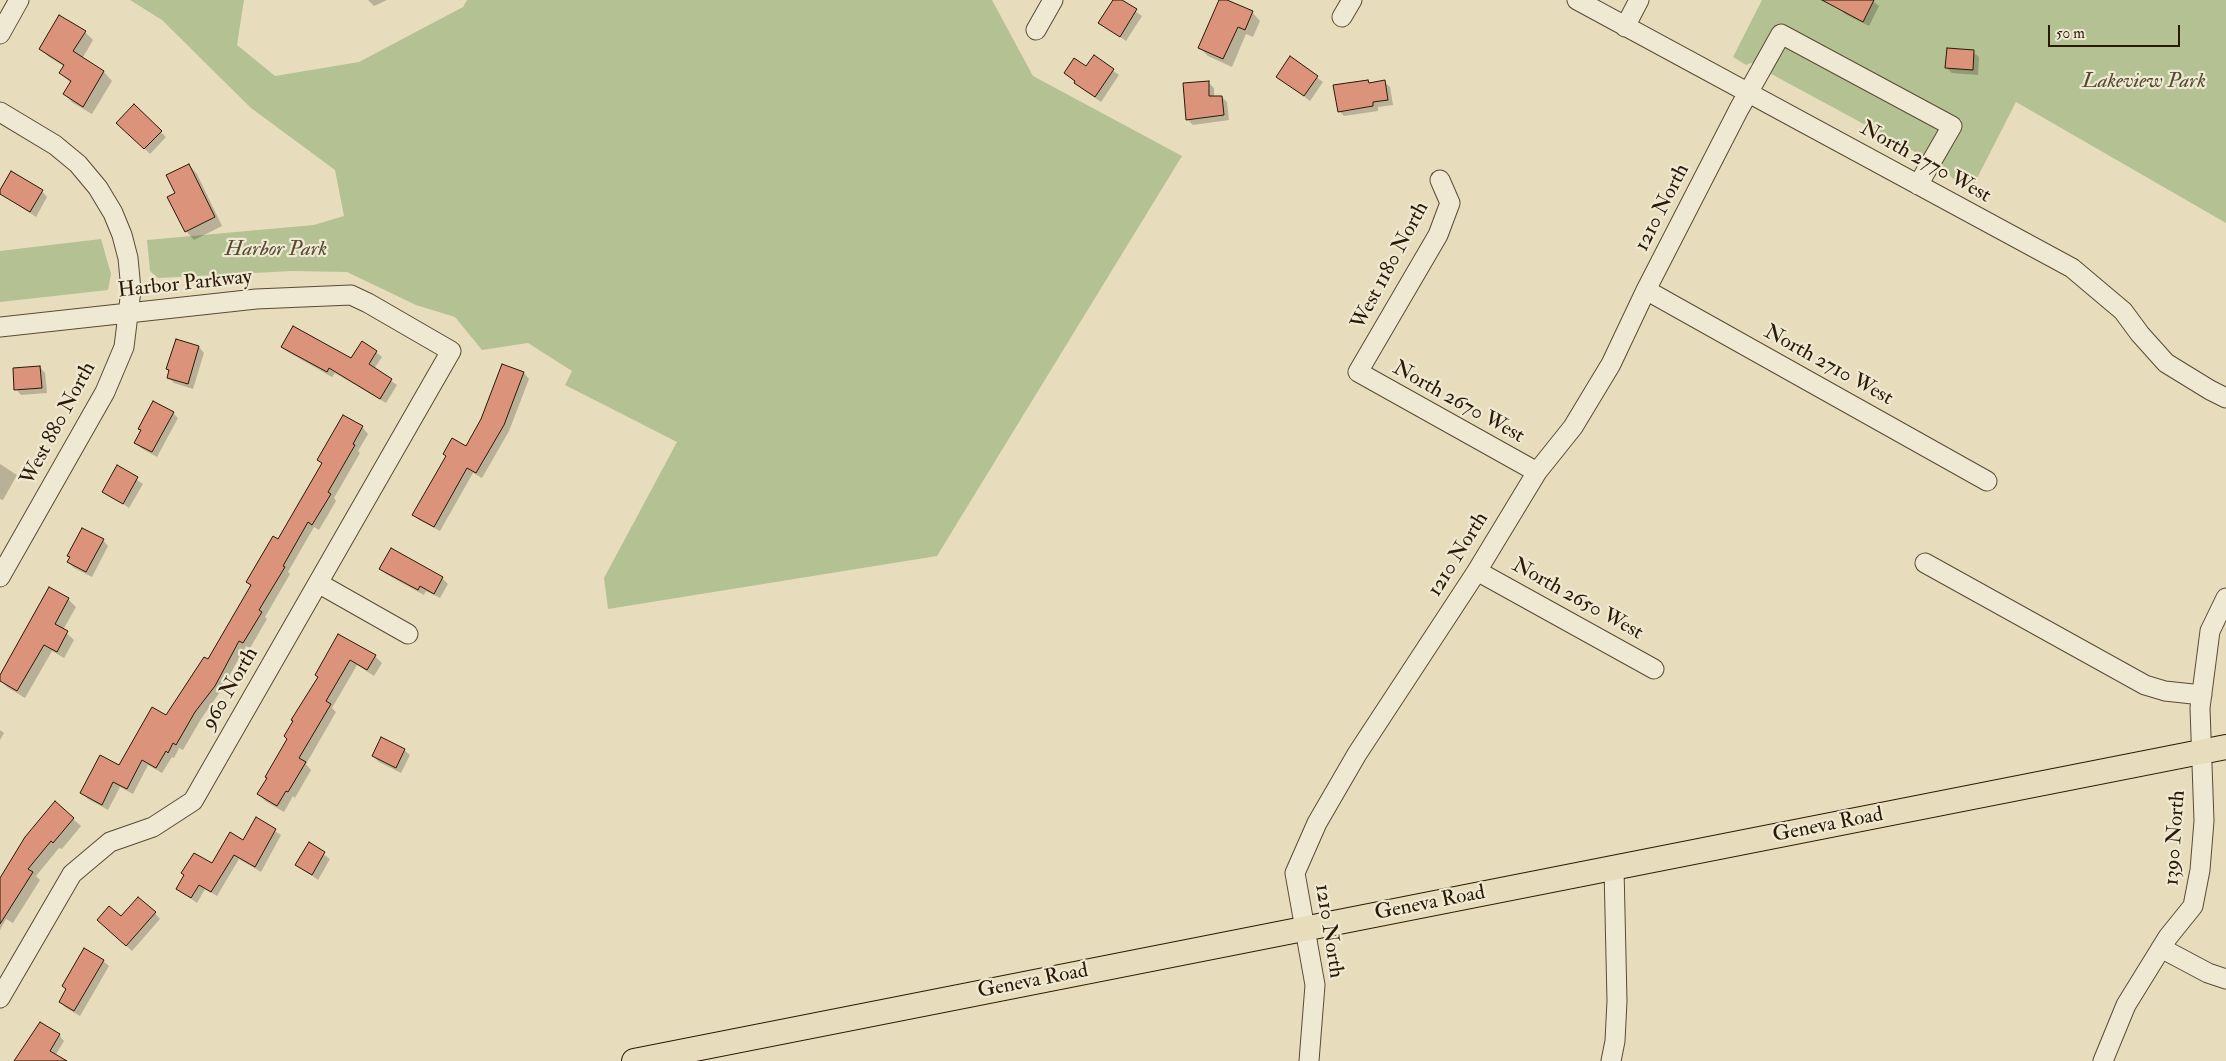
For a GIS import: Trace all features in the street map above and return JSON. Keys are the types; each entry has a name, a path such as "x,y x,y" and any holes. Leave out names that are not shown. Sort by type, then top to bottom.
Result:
{"main road":[{"name":"Geneva Road","path":"634,1061 1304,928 2184,757 2226,747"}],"street":[{"path":"0,34 19,0"},
{"path":"1036,30 1053,0"},
{"path":"1342,17 1352,0"},
{"name":"North 2770 West","path":"1577,0 2072,268 2123,311 2140,334 2166,363 2226,398"},
{"path":"1626,27 1639,0"},
{"name":"1210 North","path":"1309,1061 1315,985 1295,873 1317,823 1357,754 1477,571 1537,472 1573,427 1606,372 1646,290 1748,93 1781,34 1952,126 1918,185"},
{"name":"West 880 North","path":"0,112 55,144 78,164 98,188 113,213 128,258 131,290 124,347 104,392 0,577"},
{"name":"West 1180 North","path":"1358,372 1438,234 1450,203 1440,180"},
{"name":"North 2710 West","path":"1646,290 1987,481"},
{"name":"Harbor Parkway","path":"0,326 256,299 351,295 451,351"},
{"name":"960 North","path":"0,998 72,874 110,842 153,827 193,801 451,351"},
{"name":"North 2670 West","path":"1358,372 1537,472"},
{"path":"1925,563 2145,685 2165,691 2202,695"},
{"name":"North 2650 West","path":"1477,571 1654,669"},
{"path":"318,583 408,634"},
{"name":"1390 North","path":"2102,1061 2126,1005 2161,948 2193,906 2204,821 2200,752 2202,695 2210,631 2226,598"},
{"path":"1611,1061 1615,1041 1617,1001 1614,868"},
{"path":"2161,948 2208,973 2226,979"}],"green space":[{"name":"Harbor Park","path":"130,0 244,0 237,45 275,76 359,62 463,7 467,0 992,0 1033,76 1182,156 937,556 608,609 604,578 677,442 565,385 572,371 528,343 482,350 455,317 416,305 347,272 292,271 158,278 150,271 147,240 314,225 344,216 335,170 251,108 162,20"},
{"name":"Lakeview Park","path":"1762,0 2226,0 2226,223 2016,102 1972,188 1952,178 1945,168 1751,63 1746,65 1733,57"},
{"path":"101,239 111,274 108,290 0,302 0,251"}],"building":[{"path":"1113,0 1122,0 1137,9 1120,37 1098,23"},
{"path":"1219,0 1227,0 1253,11 1245,30 1238,27 1223,59 1198,48"},
{"path":"1822,0 1874,0 1863,22"},
{"path":"59,15 86,31 73,51 104,71 83,107 63,94 71,81 59,73 64,65 39,49"},
{"path":"1947,48 1974,50 1973,70 1945,68"},
{"path":"1094,55 1114,69 1095,97 1074,83 1075,81 1064,73 1074,58 1086,66"},
{"path":"1290,56 1318,76 1304,96 1276,77"},
{"path":"1368,80 1369,83 1385,80 1388,100 1373,102 1373,106 1338,112 1333,85"},
{"path":"1209,81 1209,96 1222,96 1224,115 1186,120 1183,83"},
{"path":"134,104 162,131 144,149 116,123"},
{"path":"189,164 215,217 185,232 167,197 175,193 166,175"},
{"path":"11,171 43,190 30,212 0,194 0,190"},
{"path":"293,326 351,358 362,341 377,351 369,364 392,379 380,399 329,368 327,372 281,347"},
{"path":"176,339 199,346 188,384 167,378 169,370 166,369"},
{"path":"502,364 524,372 504,425 476,473 467,468 434,527 412,515 446,456 443,454 452,438 466,446 481,419"},
{"path":"40,366 42,388 14,390 13,368"},
{"path":"153,401 174,412 152,452 134,443 141,430 138,429"},
{"path":"343,415 363,426 353,444 355,445 328,492 331,494 312,525 308,522 283,566 285,567 259,610 262,612 243,643 239,641 215,686 195,712 176,745 173,743 168,753 166,751 156,768 142,760 127,789 113,782 102,805 80,793 100,755 119,765 152,707 166,715 204,657 208,659 251,585 246,582 273,536 278,539 322,463 317,460"},
{"path":"117,465 138,477 123,504 102,492"},
{"path":"82,528 104,539 86,572 67,562 70,557 67,556"},
{"path":"391,548 443,577 434,594 420,586 418,590 379,569"},
{"path":"49,587 69,598 55,624 68,631 57,652 44,645 17,691 0,681 0,675"},
{"path":"338,634 376,655 367,670 350,660 326,701 331,704 299,758 306,762 277,806 257,794 287,739 284,736 293,721 291,720 318,677 315,675"},
{"path":"381,737 405,749 396,768 372,756"},
{"path":"55,801 74,818 53,843 51,841 28,869 33,872 0,924 0,878 25,837"},
{"path":"256,817 276,829 255,867 234,855 211,892 199,885 191,898 176,889 184,875 181,873 194,853 212,863 230,832 243,840"},
{"path":"309,842 325,852 312,875 295,865"},
{"path":"138,897 156,912 126,946 97,920 109,906 121,916"},
{"path":"84,948 104,960 74,1011 59,1002 66,989 62,986"},
{"path":"40,1022 60,1034 50,1051 67,1061 14,1061"}]}
